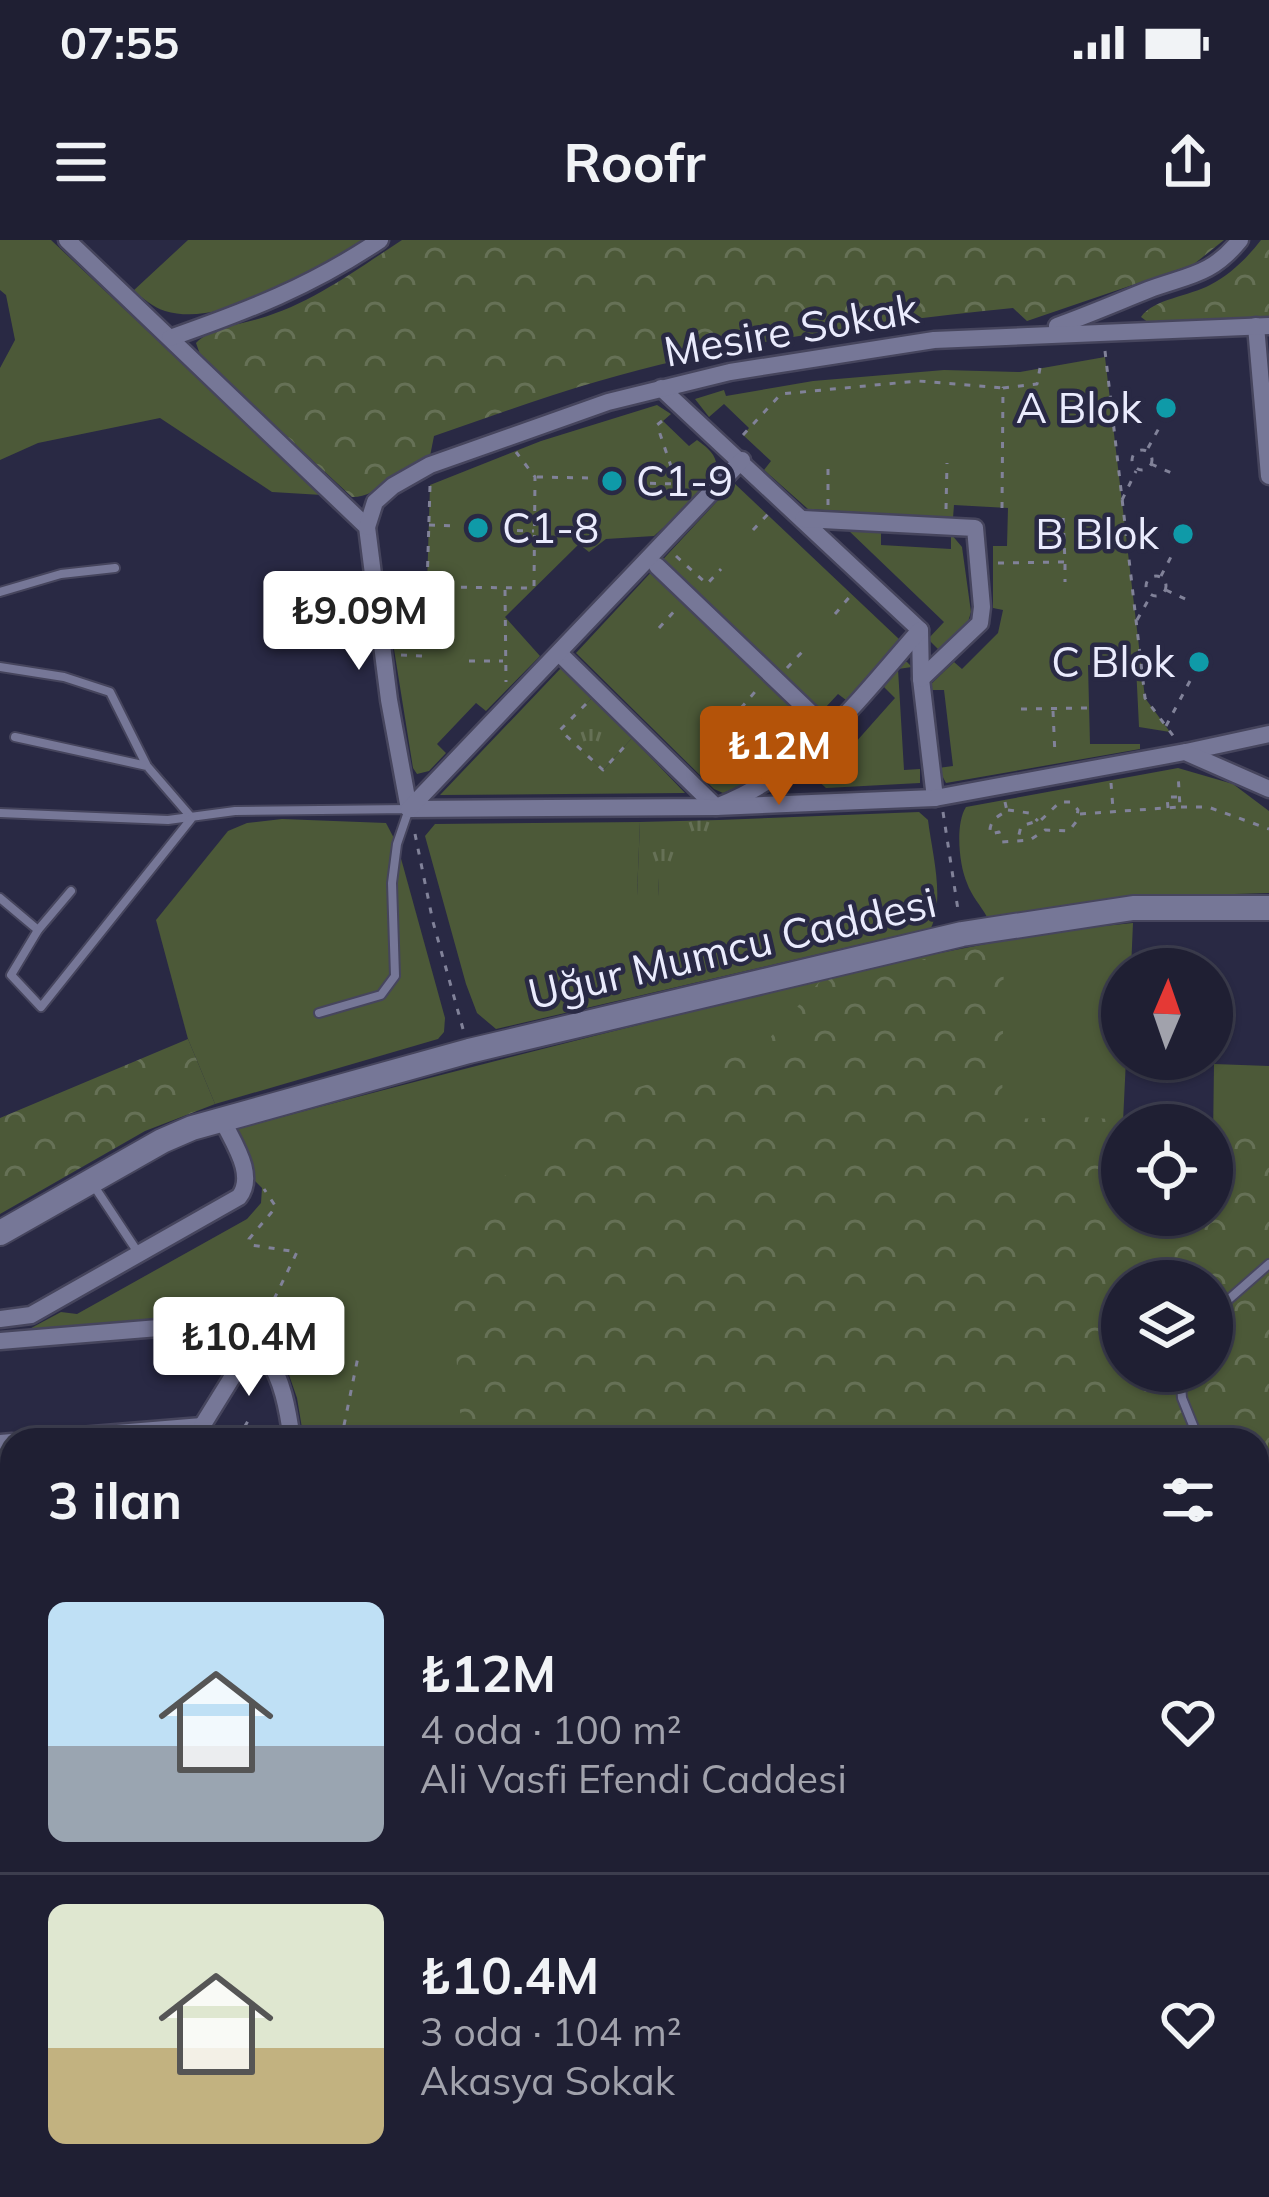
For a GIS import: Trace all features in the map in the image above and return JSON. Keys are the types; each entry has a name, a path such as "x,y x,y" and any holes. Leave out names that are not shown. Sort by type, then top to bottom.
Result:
{"street":[{"path":"67,240 367,527 389,700 410,809"},
{"path":"170,338 288,295 380,240"},
{"path":"1040,333 1196,276 1218,264 1240,240"},
{"path":"1263,326 1269,476"},
{"name":"Mesire Sokak","path":"367,527 375,502 392,486 430,465 504,436 730,372 892,346 1040,333 1263,326"},
{"path":"661,388 920,631 921,679 939,804"},
{"path":"410,809 742,460"},
{"path":"803,519 975,528 980,623 921,679"},
{"path":"657,566 816,718"},
{"path":"716,807 759,789 811,753 920,631"},
{"path":"559,653 716,807"},
{"path":"410,809 716,807 801,790 939,804 1182,760 1269,734"},
{"path":"801,790 811,753"},
{"path":"1182,760 1269,789"},
{"name":"Uğur Mumcu Caddesi","path":"0,1232 162,1141 221,1117 659,1004 962,934 1133,908 1269,908"},
{"path":"0,1319 31,1316 239,1197 245,1191 245,1171 221,1117"},
{"path":"0,1341 195,1325 226,1327 265,1353 281,1383 290,1428"},
{"path":"204,1428 254,1342"}],"lane":[{"path":"0,592 61,574 115,568"},
{"path":"0,667 64,677 110,692 147,766 192,818"},
{"path":"14,736 147,766"},
{"path":"0,813 192,818 236,811 410,809 397,844 392,883 394,976 381,995 319,1013"},
{"path":"71,891 38,930 11,975 40,1007 192,818"},
{"path":"0,898 38,930"},
{"path":"90,1180 139,1254"},
{"path":"1233,1296 1269,1264"},
{"path":"1182,1392 1194,1428"}],"path":[{"path":"1102,331 1144,698 1166,726 1182,760 1180,807"},
{"path":"743,435 781,394 874,382 1003,388 1037,384 1040,368"},
{"path":"1002,508 1003,388"},
{"path":"662,421 657,425 685,506"},
{"path":"1159,428 1147,451 1151,464 1176,475"},
{"path":"430,485 427,587 534,588 535,477 504,436"},
{"path":"1116,450 1132,457 1137,469 1122,500"},
{"path":"1132,457 1138,450 1147,451"},
{"path":"946,517 947,463"},
{"path":"1137,469 1151,464"},
{"path":"828,465 828,512"},
{"path":"535,477 589,478"},
{"path":"635,483 676,484"},
{"path":"753,530 768,514"},
{"path":"1063,516 1065,582"},
{"path":"429,525 455,526"},
{"path":"502,530 534,531"},
{"path":"671,551 706,584 721,569"},
{"path":"1130,571 1147,580 1160,577 1174,551"},
{"path":"978,563 1064,562"},
{"path":"1160,577 1165,590 1192,602"},
{"path":"1147,580 1150,595 1165,590"},
{"path":"506,588 507,690"},
{"path":"835,614 852,594"},
{"path":"1136,622 1150,595"},
{"path":"659,628 688,596"},
{"path":"394,655 423,656"},
{"path":"469,661 506,661"},
{"path":"741,708 770,674"},
{"path":"1166,726 1191,680"},
{"path":"592,698 560,730 603,770 632,738"},
{"path":"1022,709 1089,708"},
{"path":"1053,709 1055,764"},
{"path":"1111,781 1113,811"},
{"path":"1168,808 1167,797 1179,796"},
{"path":"1018,839 1021,826 1040,820 1066,800 1076,806 1078,814 1069,831 1045,830 1030,840 1002,842 999,832 990,834 991,823 1006,811 1029,813 1040,820 1045,830"},
{"path":"1005,801 1006,811"},
{"path":"939,804 960,922"},
{"path":"1078,814 1208,807 1269,829"},
{"path":"410,809 433,922 465,1036"},
{"path":"245,1171 276,1207 249,1239 251,1245 298,1252 254,1342"},
{"path":"343,1428 358,1352"},
{"path":"244,1428 248,1420"}],"green space":[{"path":"0,240 51,240 322,495 272,492 160,418 38,443 0,460 0,368 15,340 6,295 0,290"},
{"path":"188,240 364,240 269,294 214,312 165,311 133,291"},
{"path":"402,240 1224,240 1194,264 1027,321 1013,308 856,327 752,344 599,381 434,436 430,456 381,487 352,497 201,357 196,343 217,330 296,305"},
{"path":"1261,240 1269,240 1269,317 1149,323 1141,317 1154,306 1217,281"},
{"path":"1105,357 1145,698 1170,732 1139,727 1136,666 1088,665 1090,744 1140,744 1140,749 946,783 938,768 953,766 944,690 931,690 930,685 954,662 962,669 998,633 1003,610 993,608 993,546 1007,546 1008,508 954,505 953,518 808,509 764,470 771,461 743,435 749,428 724,404 709,417 695,399 724,390 726,396 813,381 944,370 1020,372"},
{"path":"657,405 671,414 663,421 689,446 697,440 713,455 715,470 710,479 654,536 606,539 589,552 579,544 505,617 540,656 486,711 476,703 437,744 446,753 429,771 417,774 385,593 427,586 430,485 541,441"},
{"path":"734,483 900,640 846,700 838,694 801,734 809,743 780,770 723,793 576,653"},
{"path":"848,530 881,531 881,545 951,549 951,534 962,547 971,612 968,622 939,650 928,639 944,622"},
{"path":"901,662 912,667 898,669 904,770 920,769 920,783 826,788 814,777 816,758 831,770 895,698 882,685"},
{"path":"561,668 592,698 561,730 603,770 632,738 685,793 440,795"},
{"path":"592,698 632,738 603,770 560,730"},
{"path":"1178,768 1233,784 1269,811 1269,893 1131,897 987,917 962,866 959,834 966,807"},
{"path":"919,812 928,820 936,875 937,903 931,928 496,1029 477,1013 466,984 425,836 435,824 640,822 637,895 658,896 659,878 680,868 718,868 719,820"},
{"path":"282,819 386,823 397,844 445,1018 444,1032 438,1039 215,1104 188,1039 156,920 228,831 247,823"},
{"path":"719,820 719,869 681,868 680,878 659,878 658,896 637,896 640,822"},
{"path":"1133,923 1132,948 1101,948 1101,1080 1125,1080 1124,1104 1101,1104 1101,1236 1233,1236 1233,1104 1213,1104 1214,1080 1233,1080 1233,1065 1269,1066 1269,1428 302,1428 279,1346 247,1321 188,1319 20,1334 61,1312 77,1314 247,1219 261,1203 262,1188 245,1171 227,1132 852,972 964,948"},
{"path":"1004,943 1002,1119 1101,1118 1101,1236 1233,1236 1233,1125 1269,1122 1269,1428 461,1428 449,1247 487,1189 588,1114 633,1089 760,1049 821,980"},
{"path":"188,1039 215,1104 145,1131 0,1214 0,1118"}],"place":[{"name":"A Blok","path":"1166,408"},
{"name":"C1-9","path":"612,481"},
{"name":"C1-8","path":"478,528"},
{"name":"B Blok","path":"1183,534"},
{"name":"C Blok","path":"1199,662"}]}
